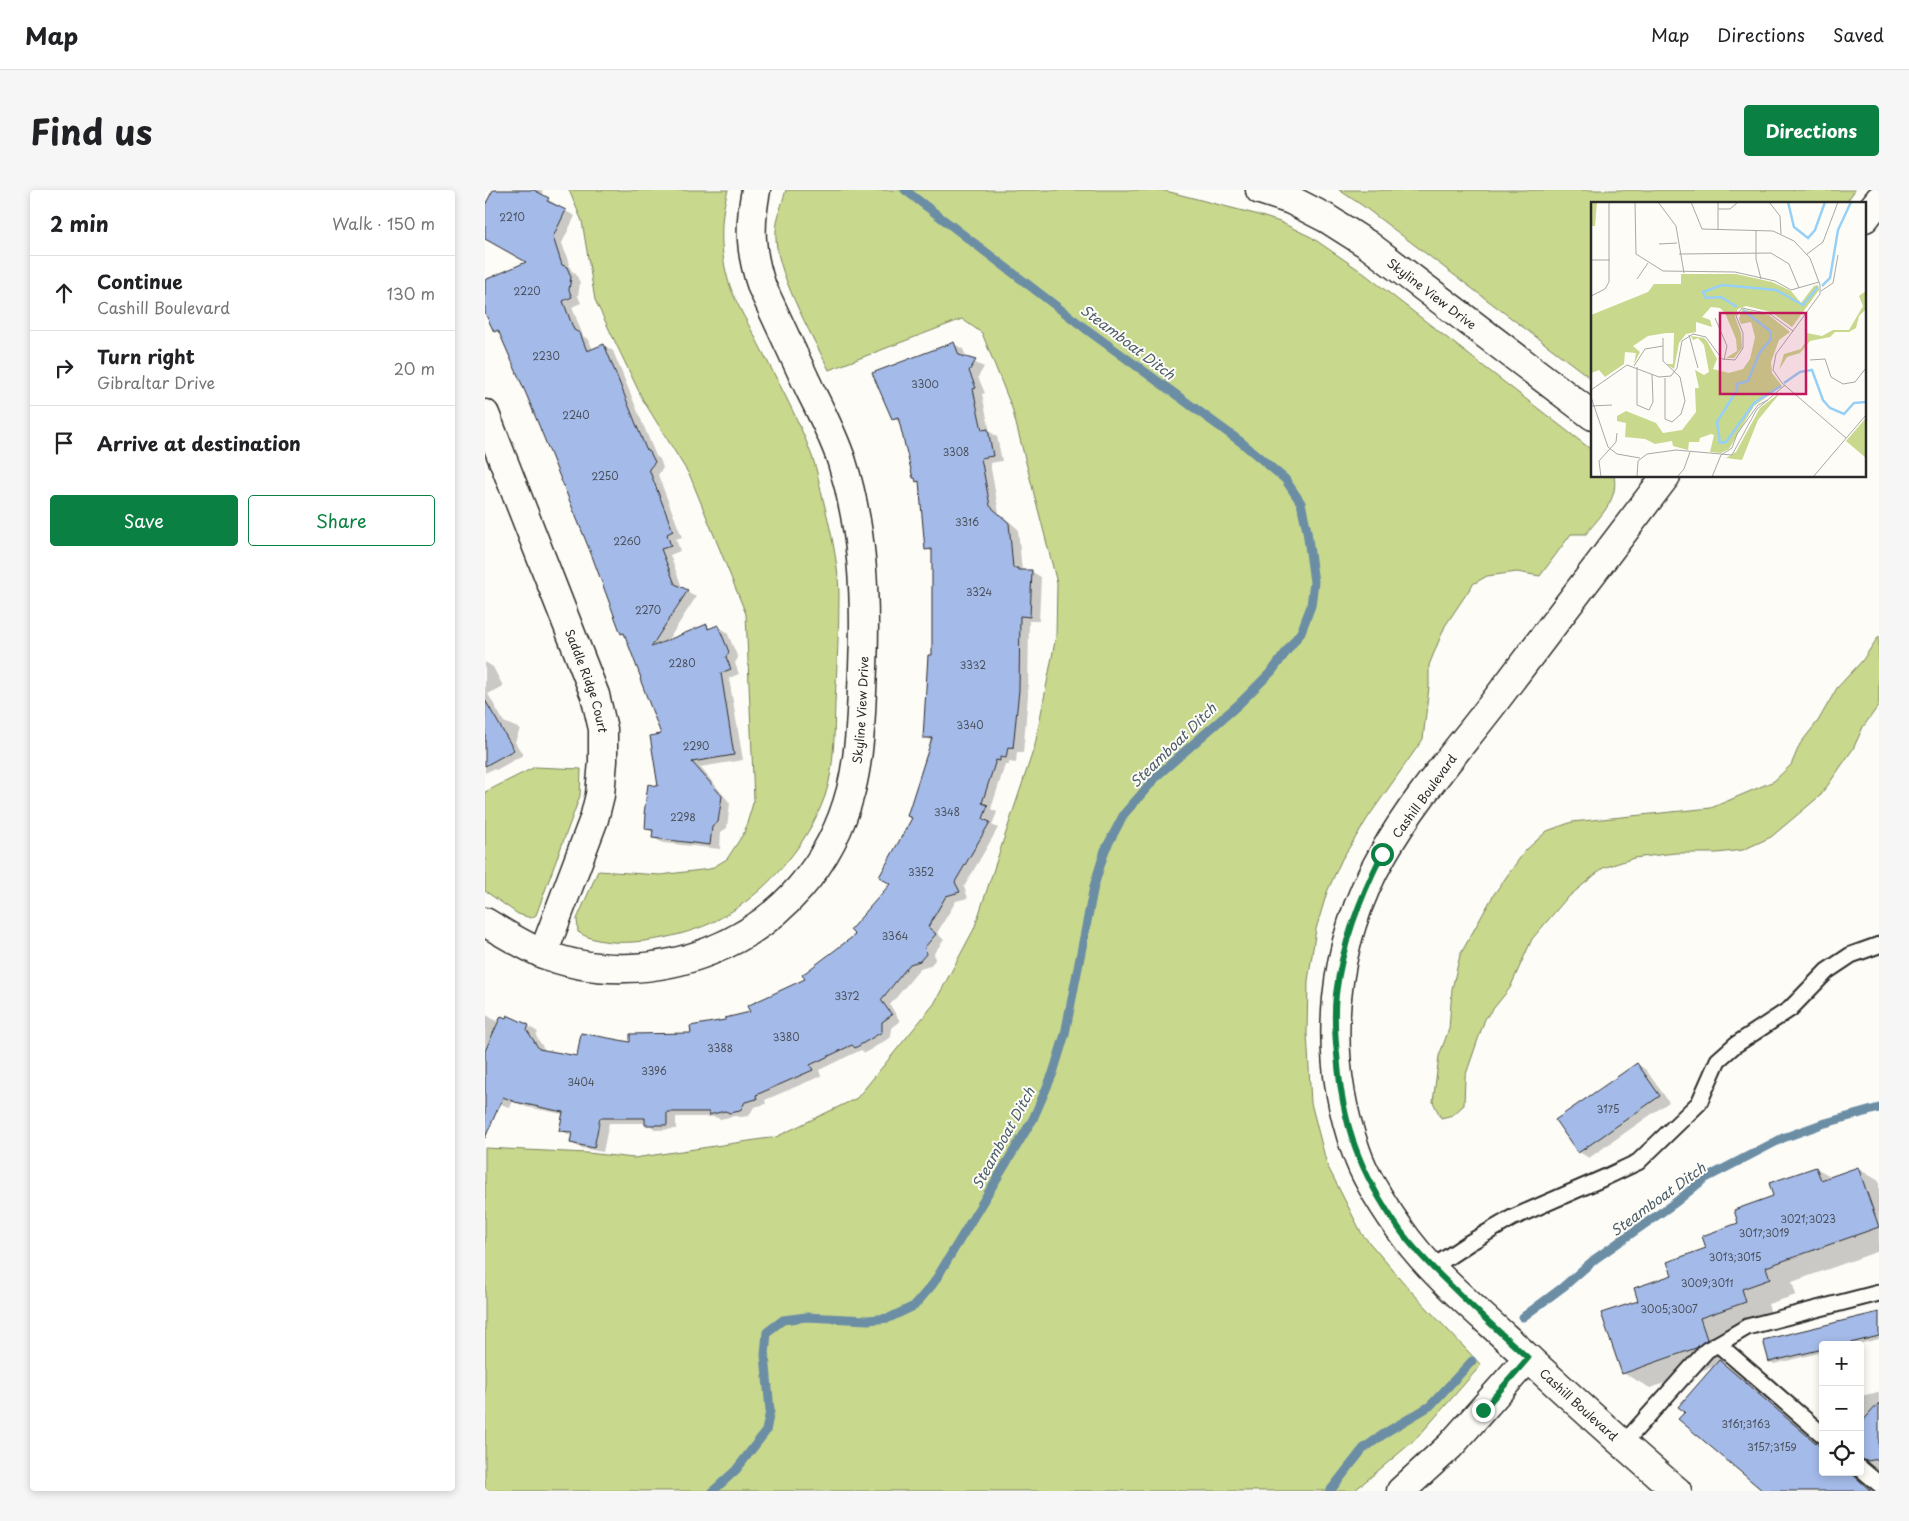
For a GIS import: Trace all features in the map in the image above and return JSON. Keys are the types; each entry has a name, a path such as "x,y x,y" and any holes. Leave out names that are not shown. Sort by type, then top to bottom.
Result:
{"street":[{"name":"Skyline View Drive","path":"485,922 543,954 572,962 602,967 634,968 669,964 700,956 733,942 761,925 788,903 825,853 841,823 851,790 860,732 865,622 864,584 855,512 841,459 829,428 762,287 755,267 751,243 751,215 756,190"},
{"name":"Skyline View Drive","path":"1260,190 1291,200 1326,218 1367,244 1591,414"},
{"path":"1867,215 1879,200"},
{"name":"Saddle Ridge Court","path":"485,414 595,695 603,729 600,795 594,819 543,954"},
{"name":"Cashill Boulevard","path":"1664,478 1400,827 1382,854 1355,916 1343,955 1336,995 1335,1037 1338,1074 1345,1116 1356,1154 1375,1192 1401,1231 1464,1299 1677,1491"},
{"path":"1401,1491 1450,1446 1528,1358"}],"lane":[{"path":"1433,1267 1512,1218 1638,1162 1699,1103 1718,1060 1735,1045 1790,1009 1827,971 1851,955 1879,945"},
{"path":"1623,1444 1707,1350 1747,1327 1879,1293"},
{"path":"1718,1344 1819,1432"},
{"path":"1864,1471 1879,1484"}],"green space":[{"path":"569,190 728,190 723,213 722,249 729,283 740,309 793,411 813,459 831,531 838,581 838,634 831,773 817,816 794,853 780,870 747,900 729,913 697,929 644,941 607,942 591,938 578,932 577,919 598,871 660,875 710,869 727,859 744,833 754,800 746,614 690,476 643,400 595,300 582,221"},
{"path":"786,190 1162,190 1255,214 1280,222 1311,237 1362,272 1591,449 1591,478 1614,478 1614,493 1602,515 1586,534 1571,534 1540,576 1517,572 1487,576 1473,584 1445,626 1429,665 1429,687 1423,739 1369,816 1342,859 1327,892 1316,929 1308,981 1307,1033 1311,1103 1327,1165 1362,1234 1410,1290 1481,1365 1417,1438 1354,1491 485,1491 485,1148 587,1153 634,1158 776,1137 857,1098 934,1004 974,929 1035,745 1056,636 1057,583 1012,408 982,333 962,319 829,370 787,282 777,246 776,231"},
{"path":"1339,190 1855,190 1846,202 1591,202 1591,378 1363,206"},
{"path":"1879,636 1879,705 1863,727 1853,749 1821,795 1771,837 1743,850 1717,853 1675,853 1634,858 1603,868 1566,899 1532,939 1510,988 1485,1019 1465,1077 1464,1105 1453,1115 1441,1118 1433,1102 1439,1056 1449,1029 1452,989 1460,955 1494,894 1525,851 1547,831 1572,822 1711,808 1774,781 1791,765 1800,744 1818,721 1837,688 1862,661"},
{"path":"535,767 581,769 580,796 536,915 531,918 518,914 485,891 485,792"}],"building":[{"path":"493,190 534,190 549,198 547,201 566,210 553,237 562,265 567,267 571,277 569,290 572,297 563,301 574,330 580,333 587,351 604,344 646,449 650,452 655,462 649,469 673,531 667,534 671,546 661,549 675,584 688,590 651,647 707,624 708,629 718,625 729,652 726,657 731,669 721,673 734,755 692,762 722,796 718,822 712,827 710,845 652,838 653,830 645,829 646,814 644,814 648,784 658,786 650,736 661,734 624,633 621,634 592,556 527,396 498,330 494,332 485,313 485,280 526,262 485,239 485,205"},
{"path":"954,342 959,355 976,360 969,371 976,388 973,389 982,430 988,429 993,456 981,458 990,506 1009,523 1013,568 1032,570 1030,617 1020,616 1019,690 1013,748 1008,747 1006,758 1000,757 1000,761 996,760 982,803 988,805 983,819 990,822 955,882 960,892 946,896 928,927 936,934 925,947 926,954 920,961 910,964 881,1000 892,1015 882,1022 882,1032 855,1048 852,1045 810,1065 813,1070 756,1095 757,1099 745,1102 740,1111 730,1113 725,1111 709,1115 709,1112 667,1112 667,1125 645,1125 645,1118 600,1118 594,1148 570,1143 572,1132 559,1131 563,1112 515,1102 503,1097 485,1138 485,1051 501,1016 506,1018 507,1015 529,1025 527,1030 539,1049 577,1056 581,1033 630,1042 630,1034 691,1033 690,1026 725,1020 725,1018 750,1012 747,1006 805,979 802,975 855,935 850,930 890,884 879,877 912,818 907,816 932,738 923,738 928,655 932,655 932,549 925,550 919,481 916,482 915,478 913,478 898,417 892,419 872,373"},
{"path":"485,700 514,750 485,766"},
{"path":"1637,1063 1660,1096 1578,1153 1555,1120"},
{"path":"1816,1167 1821,1180 1858,1167 1879,1227 1766,1267 1770,1279 1742,1289 1746,1302 1700,1318 1707,1339 1696,1348 1622,1374 1601,1313 1638,1301 1634,1288 1672,1275 1667,1262 1706,1248 1702,1236 1738,1223 1734,1210 1773,1196 1769,1183"},
{"path":"1879,1312 1879,1336 1858,1341 1819,1341 1819,1350 1769,1362 1763,1340"},
{"path":"1719,1360 1819,1446 1819,1476 1854,1476 1871,1491 1763,1491 1678,1419 1685,1412 1678,1407"},
{"path":"1879,1403 1879,1459 1864,1460 1864,1420"}],"waterway":[{"name":"Steamboat Ditch","path":"713,1491 736,1470 766,1431 770,1411 765,1355 767,1332 783,1320 806,1317 868,1320 889,1318 914,1306 933,1284 1033,1119 1053,1073 1065,1034 1094,886 1105,850 1124,814 1159,774 1239,704 1272,671 1301,632 1311,606 1314,582 1307,531 1301,503 1285,479 1241,442 1086,329 905,190"},
{"name":"Steamboat Ditch","path":"1523,1317 1563,1287 1595,1259 1676,1202 1704,1179 1783,1138 1822,1124 1879,1108"},
{"name":"Steamboat Ditch","path":"1330,1491 1363,1449 1388,1431 1430,1406 1472,1361"}],"route":[{"path":"1382,854 1355,916 1343,955 1336,995 1335,1037 1339,1083 1345,1116 1356,1154 1375,1192 1401,1231 1464,1299 1528,1358 1483,1410"}]}
